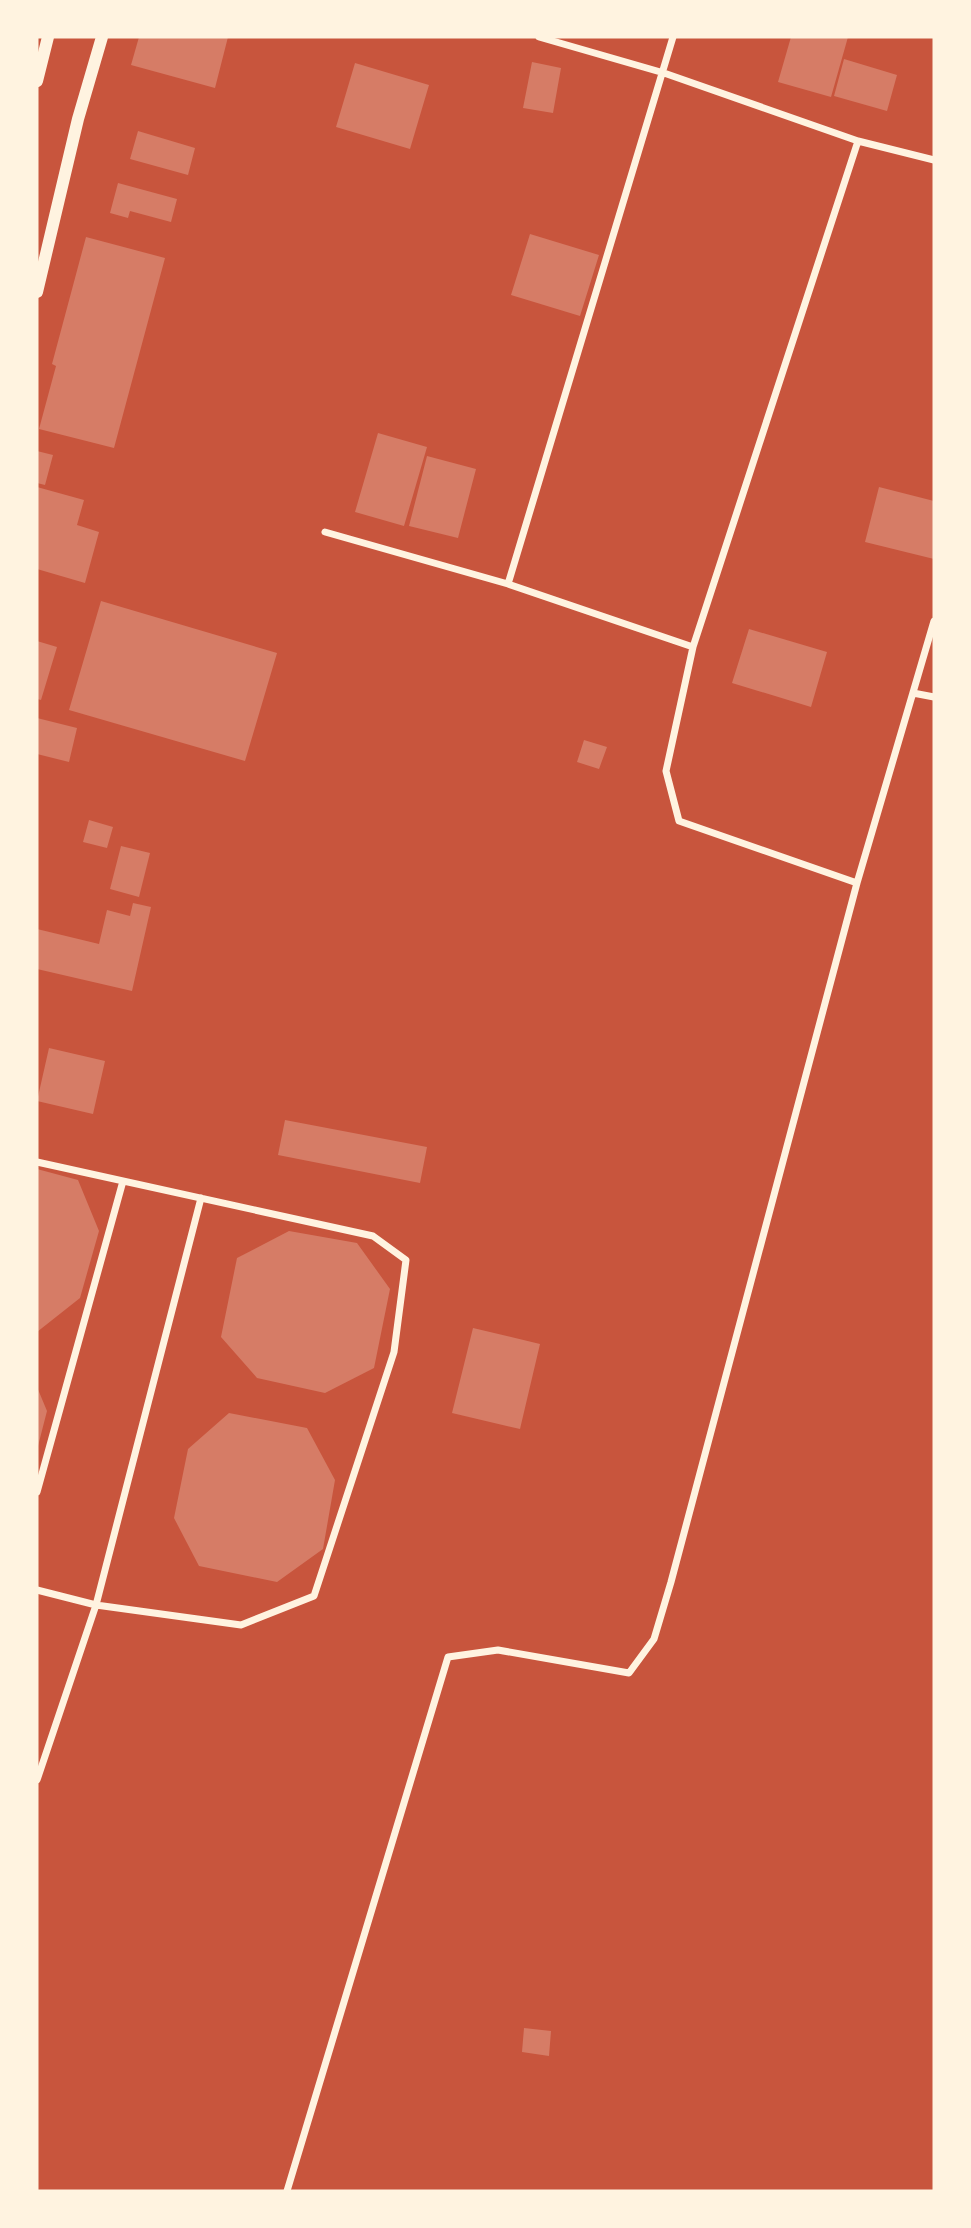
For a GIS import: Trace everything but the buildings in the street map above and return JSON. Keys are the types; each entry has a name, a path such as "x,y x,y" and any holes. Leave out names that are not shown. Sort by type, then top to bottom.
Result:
{"street":[{"path":"37,81 48,37"},
{"path":"37,292 78,119 102,37"},
{"path":"539,37 664,73 858,141 934,160"},
{"path":"509,584 673,37"},
{"path":"857,883 679,821 666,771 693,647 858,141"},
{"path":"325,531 509,584 693,647"},
{"path":"287,2191 448,1657 498,1650 629,1673 654,1639 857,883 934,621"},
{"path":"913,693 934,697"},
{"path":"37,1162 373,1236 406,1260 394,1352 314,1596 242,1625 96,1605 37,1590"},
{"path":"37,1492 123,1181"},
{"path":"37,1780 96,1605 201,1198"}]}
